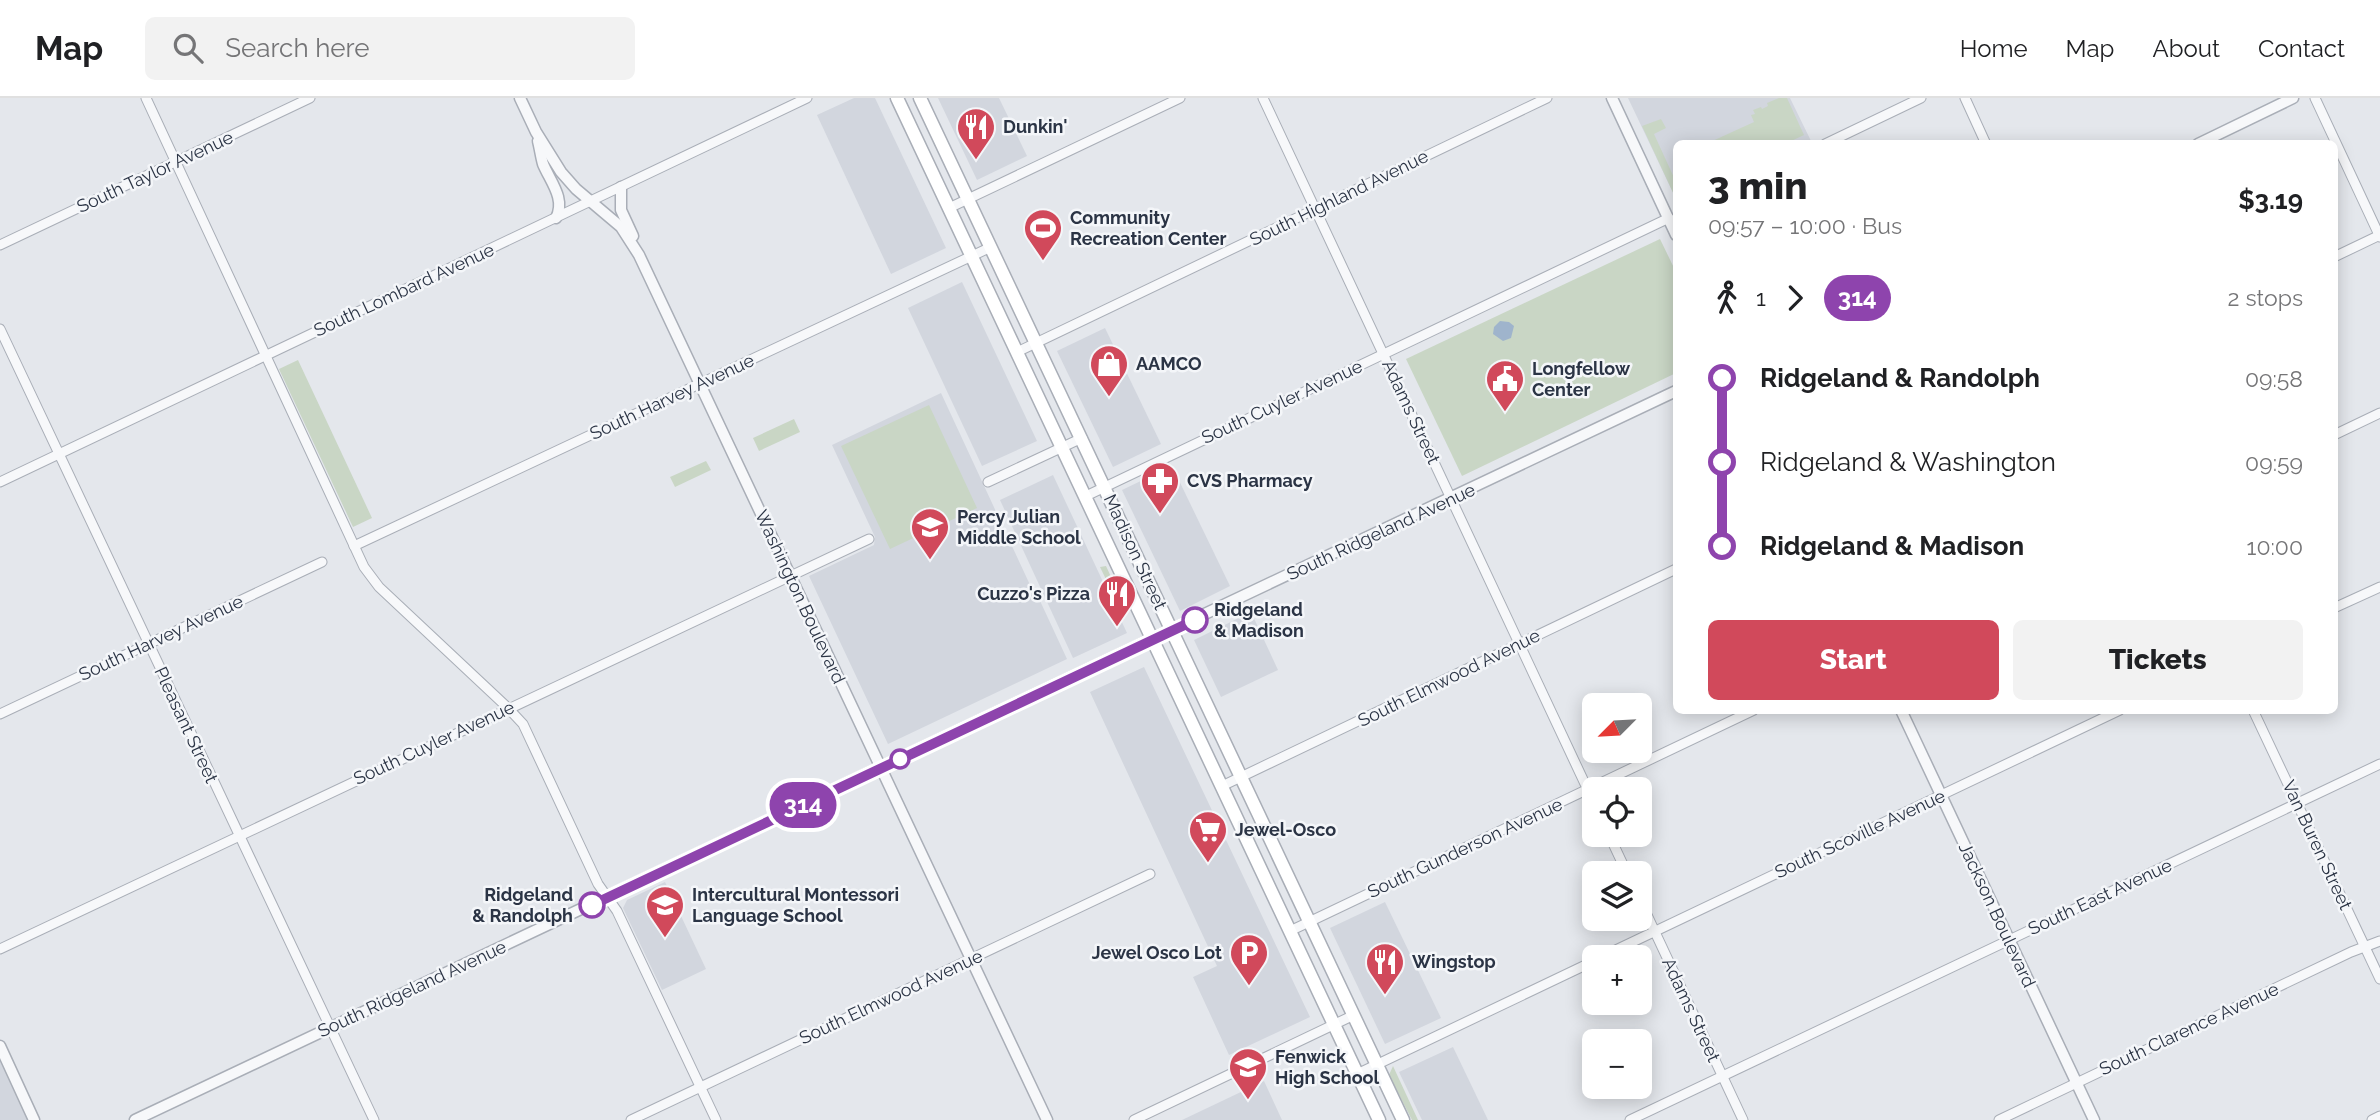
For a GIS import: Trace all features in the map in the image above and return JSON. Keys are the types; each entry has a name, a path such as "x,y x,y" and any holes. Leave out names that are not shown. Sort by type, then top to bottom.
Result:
{"main road":[{"name":"Madison Street","path":"897,98 1379,1120"},
{"name":"Madison Street","path":"920,98 1403,1120"}],"street":[{"path":"146,98 364,567 379,587 523,724 598,884 618,913 716,1120"},
{"name":"South Taylor Avenue","path":"0,245 310,98"},
{"name":"Washington Boulevard","path":"520,98 536,132 561,172 576,189 621,227 639,255 1047,1120"},
{"name":"South Lombard Avenue","path":"0,482 807,98"},
{"path":"948,208 1180,98"},
{"name":"Adams Street","path":"1263,98 1582,777"},
{"name":"South Highland Avenue","path":"1017,352 1547,98"},
{"path":"1612,98 1673,229"},
{"path":"1833,140 1921,98"},
{"path":"1965,98 1984,140"},
{"path":"2206,140 2293,98"},
{"path":"2315,98 2335,140"},
{"path":"536,132 542,162 557,191 560,210 556,218"},
{"path":"2338,147 2380,236 2338,255"},
{"path":"621,187 621,210 639,255"},
{"name":"South Cuyler Avenue","path":"1086,496 1668,218"},
{"name":"South Harvey Avenue","path":"354,546 991,247"},
{"name":"Pleasant Street","path":"0,329 373,1120"},
{"name":"South Ridgeland Avenue","path":"135,1120 1673,392"},
{"path":"2338,433 2380,413"},
{"path":"988,482 1082,438"},
{"name":"South Cuyler Avenue","path":"0,949 869,539"},
{"name":"South Harvey Avenue","path":"0,714 322,562"},
{"name":"South Elmwood Avenue","path":"1222,786 1673,570"},
{"path":"2338,606 2380,587"},
{"name":"South Gunderson Avenue","path":"1613,777 1746,714"},
{"name":"Jackson Boulevard","path":"1903,714 2094,1120"},
{"name":"South Scoville Avenue","path":"1627,945 2112,714"},
{"name":"Van Buren Street","path":"2255,714 2380,979"},
{"name":"South East Avenue","path":"1630,1120 2380,764"},
{"name":"South Gunderson Avenue","path":"1290,931 1582,792"},
{"name":"South Elmwood Avenue","path":"631,1120 1150,874"},
{"name":"Adams Street","path":"1652,926 1743,1120"},
{"name":"South Clarence Avenue","path":"1999,1120 2380,940"},
{"path":"1357,1074 1582,967"},
{"path":"1135,1120 1354,1015"},
{"path":"0,1046 34,1120"},
{"path":"2372,1120 2380,1116"}],"shaded area":[{"path":"854,98 875,98 946,248 891,274 817,115"},
{"path":"938,98 999,98 1027,156 977,180"},
{"path":"1628,98 1790,98 1811,140 1673,140 1673,193"},
{"path":"962,282 1037,441 982,466 908,308"},
{"path":"1105,328 1161,444 1113,467 1057,351"},
{"name":"Percy Julian Middle School","path":"941,393 1067,659 888,744 809,576 874,545 875,537 832,445"},
{"path":"1172,466 1230,586 1180,611 1122,490"},
{"path":"1053,475 1127,633 1073,658 1000,500"},
{"path":"1251,612 1278,670 1221,697 1194,640"},
{"path":"1144,667 1310,1017 1229,1055 1193,977 1217,966 1090,692"},
{"name":"Intercultural Montessori Language School","path":"665,882 706,969 662,990 623,908 627,900"},
{"path":"1385,902 1441,1018 1385,1044 1330,928"},
{"path":"1453,1047 1488,1120 1422,1120 1399,1072"},
{"path":"0,1058 29,1120 0,1120"},
{"name":"Fenwick High School","path":"1264,1081 1282,1120 1182,1120"}],"green space":[{"path":"1787,98 1804,135 1793,140 1715,140 1754,122 1751,115 1755,114 1753,110 1768,106 1767,103"},
{"path":"1661,119 1666,128 1654,134 1673,175 1673,193 1642,126"},
{"path":"1660,239 1673,266 1673,374 1462,476 1406,359"},
{"path":"298,360 372,518 353,527 279,369"},
{"path":"929,405 977,508 890,549 841,446"},
{"path":"794,419 800,432 759,451 753,438"},
{"path":"706,461 711,470 675,487 670,477"},
{"path":"1106,566 1119,594 1114,596 1100,567"},
{"path":"1393,1066 1418,1120 1412,1120 1389,1075"}],"water":[{"path":"1500,321 1514,326 1511,338 1503,341 1493,334 1494,327"}],"bus line":[{"name":"314","path":"592,905 1195,620"}],"place":[{"name":"Dunkin'","path":"976,161"},
{"name":"Community Recreation Center","path":"1043,262"},
{"name":"AAMCO","path":"1109,398"},
{"name":"Longfellow Center","path":"1505,413"},
{"name":"CVS Pharmacy","path":"1160,515"},
{"name":"Percy Julian Middle School","path":"930,561"},
{"name":"Ridgeland & Madison","path":"1195,620"},
{"name":"Cuzzo's Pizza","path":"1117,628"},
{"name":"Jewel-Osco","path":"1208,864"},
{"name":"Ridgeland & Randolph","path":"592,905"},
{"name":"Intercultural Montessori Language School","path":"665,939"},
{"name":"Jewel Osco Lot","path":"1249,987"},
{"name":"Wingstop","path":"1385,996"},
{"name":"Fenwick High School","path":"1248,1101"}]}
